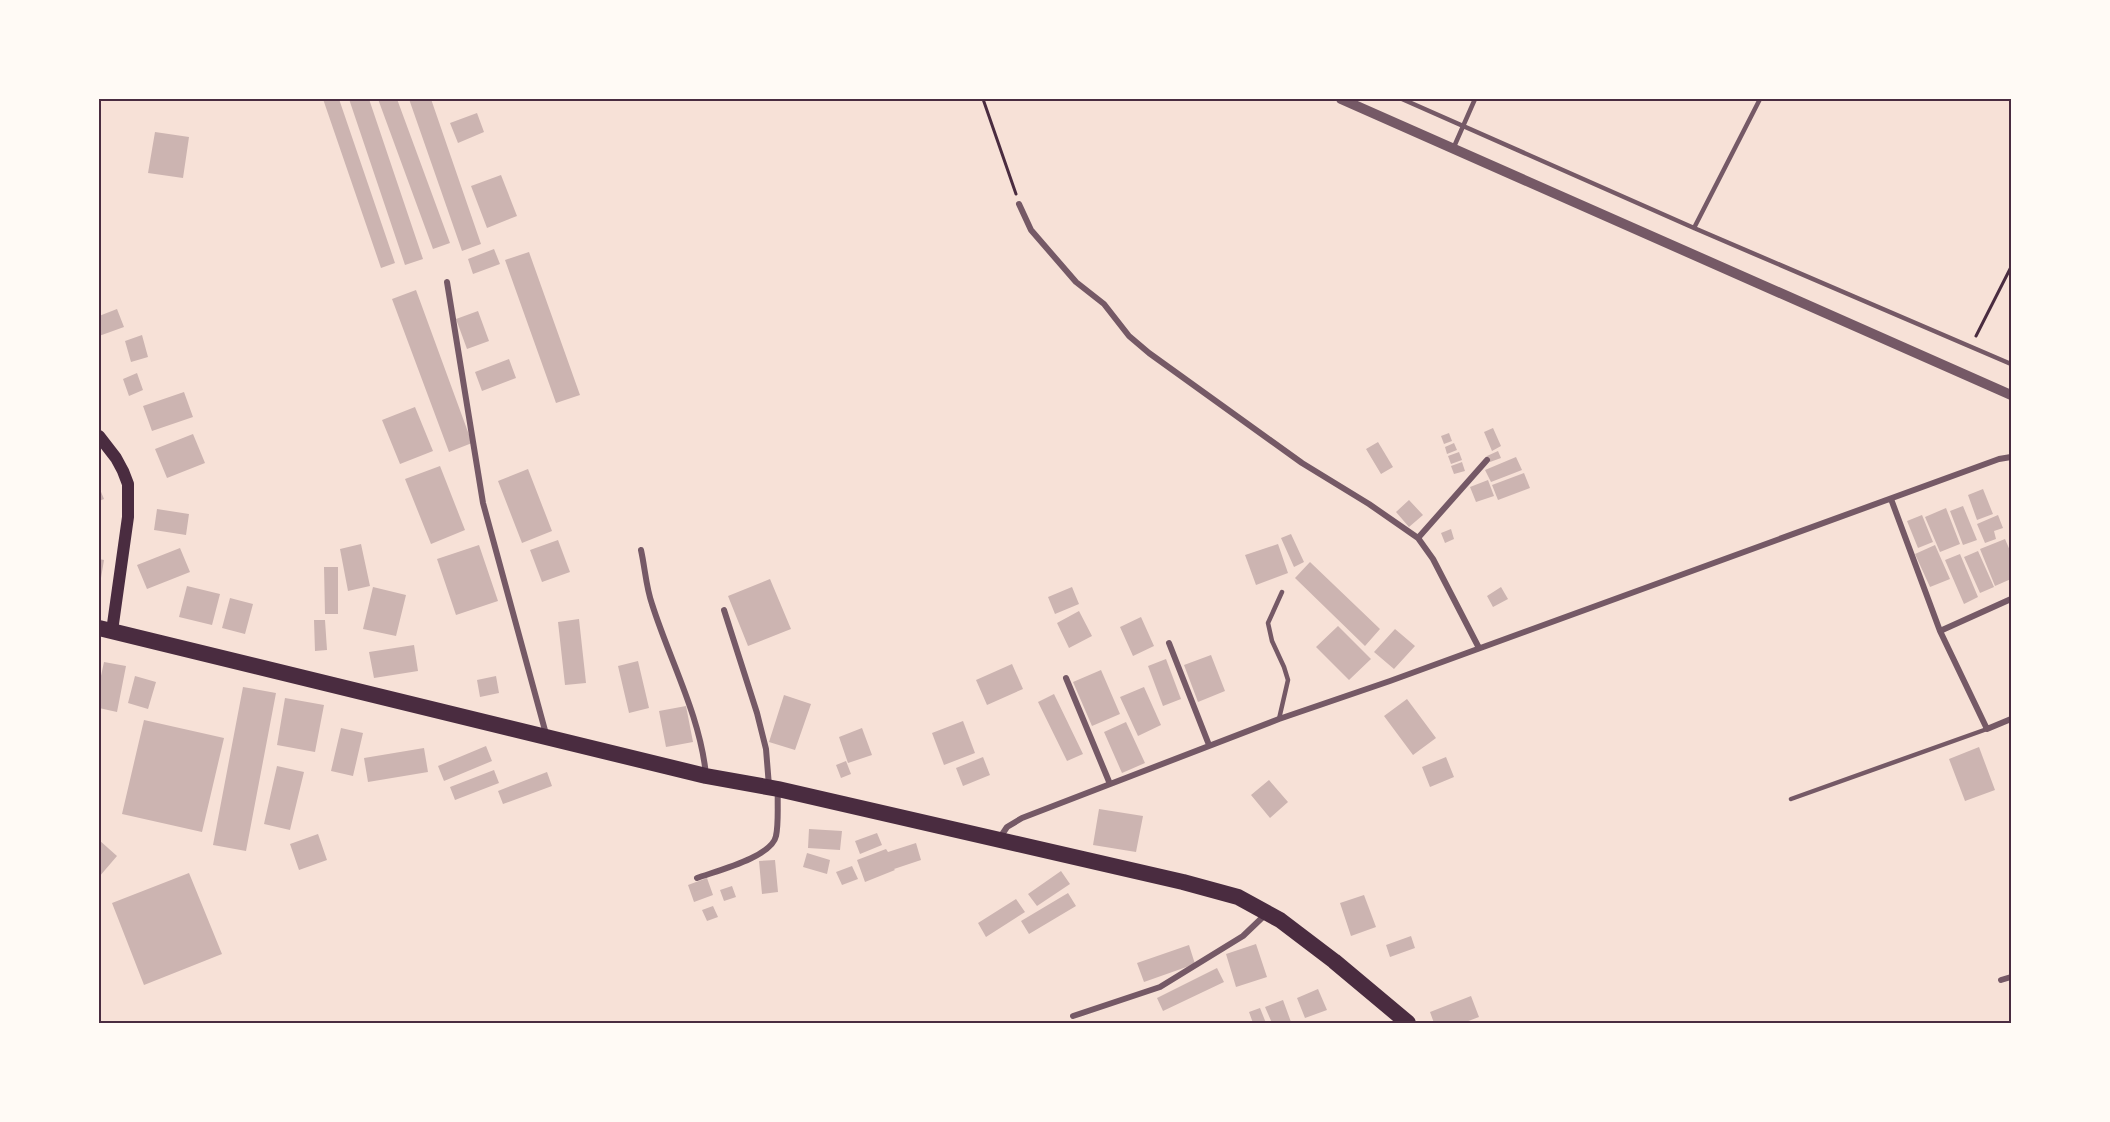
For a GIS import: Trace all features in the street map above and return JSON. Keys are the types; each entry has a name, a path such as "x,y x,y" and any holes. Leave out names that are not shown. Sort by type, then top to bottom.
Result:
{"highway":[{"path":"106,629 706,776 773,788 1238,897 1280,920 1334,961 1408,1023"}],"main road":[{"path":"99,436 116,458 128,484 128,517 106,629"}],"street":[{"path":"1341,99 2011,395"},
{"path":"1019,204 1032,230 1076,282 1104,304 1129,336 1149,353 1302,463 1369,504 1418,538 1433,559 1479,648"},
{"path":"447,282 483,503 547,738"},
{"path":"999,840 1008,827 1022,818 1209,745 1999,459 2011,457"},
{"path":"1418,538 1487,460"},
{"path":"1891,499 1940,631 1987,729 2011,719"},
{"path":"641,550 651,603 688,699 704,754 706,776"},
{"path":"1940,631 2011,599"},
{"path":"697,878 759,854 772,846 776,836 773,788 766,749 724,610"},
{"path":"1169,643 1209,745"},
{"path":"1066,678 1110,784"},
{"path":"1073,1016 1160,987 1244,936 1267,913"},
{"path":"2001,980 2011,977"}],"lane":[{"path":"1402,99 1694,228 2011,363"},
{"path":"1453,149 1475,99"},
{"path":"1694,228 1760,99"},
{"path":"1279,719 1288,680 1272,641 1268,622 1282,592"},
{"path":"1791,799 1987,729"}],"path":[{"path":"983,99 1019,204"},
{"path":"1971,346 2011,267"}],"building":[{"path":"323,99 339,99 395,263 381,268"},
{"path":"349,99 369,99 423,259 405,265"},
{"path":"378,99 397,99 450,243 433,249"},
{"path":"409,99 431,99 481,244 462,251"},
{"path":"477,113 484,132 458,143 450,123"},
{"path":"155,132 189,137 183,178 148,173"},
{"path":"501,175 517,216 487,228 471,186"},
{"path":"494,249 500,264 473,274 468,259"},
{"path":"529,252 580,395 556,403 505,260"},
{"path":"416,290 472,443 449,452 392,299"},
{"path":"117,309 124,327 99,336 99,316"},
{"path":"478,311 489,341 467,349 456,319"},
{"path":"142,335 148,357 131,362 125,341"},
{"path":"509,359 516,378 482,391 475,372"},
{"path":"137,373 143,390 129,396 123,379"},
{"path":"184,392 193,417 152,431 143,406"},
{"path":"415,407 433,451 400,464 382,420"},
{"path":"1493,428 1501,446 1492,451 1484,432"},
{"path":"1449,433 1452,441 1444,444 1441,436"},
{"path":"193,434 205,463 167,478 155,449"},
{"path":"1378,442 1393,467 1381,474 1366,449"},
{"path":"1454,443 1457,450 1447,454 1445,447"},
{"path":"1498,451 1501,458 1490,462 1487,456"},
{"path":"1459,452 1462,460 1451,464 1448,456"},
{"path":"1516,457 1522,470 1491,482 1485,470"},
{"path":"1462,462 1465,471 1454,474 1451,466"},
{"path":"440,466 465,530 431,544 405,479"},
{"path":"528,469 552,531 522,543 498,481"},
{"path":"1524,473 1530,488 1498,500 1492,485"},
{"path":"1488,480 1494,496 1476,502 1470,487"},
{"path":"99,487 104,499 99,501"},
{"path":"1983,489 1993,514 1977,520 1968,495"},
{"path":"1409,500 1423,515 1409,527 1396,512"},
{"path":"1963,506 1977,540 1963,545 1950,511"},
{"path":"1946,508 1960,544 1940,552 1925,517"},
{"path":"157,509 189,514 186,535 154,530"},
{"path":"1922,515 1933,542 1918,548 1907,521"},
{"path":"1998,515 2003,528 1994,531 1996,539 1985,543 1977,524"},
{"path":"1451,529 1454,539 1445,543 1441,533"},
{"path":"1291,534 1304,562 1294,567 1281,538"},
{"path":"2005,539 2011,553 2011,579 1995,586 1980,549"},
{"path":"558,540 570,572 542,582 530,550"},
{"path":"361,544 370,586 348,591 340,549"},
{"path":"1278,544 1288,573 1256,585 1245,555"},
{"path":"479,545 498,601 456,615 437,559"},
{"path":"1935,545 1950,579 1930,587 1915,554"},
{"path":"180,548 190,572 147,589 137,565"},
{"path":"1978,551 1994,587 1980,593 1964,557"},
{"path":"1960,554 1978,597 1964,604 1945,560"},
{"path":"99,559 104,560 100,584 99,584"},
{"path":"1310,562 1380,629 1365,646 1295,578"},
{"path":"324,567 338,567 338,614 325,614"},
{"path":"770,579 791,629 748,646 728,596"},
{"path":"187,586 220,594 212,625 179,617"},
{"path":"373,587 406,595 396,636 363,629"},
{"path":"1072,587 1079,604 1055,614 1048,597"},
{"path":"1501,587 1508,599 1493,607 1487,596"},
{"path":"230,598 253,604 245,634 222,628"},
{"path":"1079,611 1092,636 1069,648 1057,623"},
{"path":"1141,617 1154,646 1133,656 1120,627"},
{"path":"579,619 586,683 565,685 558,622"},
{"path":"314,620 325,620 327,650 315,651"},
{"path":"1338,626 1371,659 1349,680 1316,647"},
{"path":"1395,629 1415,646 1394,669 1374,652"},
{"path":"414,645 418,671 374,678 369,652"},
{"path":"1211,655 1225,691 1198,702 1184,665"},
{"path":"1166,659 1181,699 1163,706 1148,666"},
{"path":"638,661 649,708 629,713 618,666"},
{"path":"104,662 126,666 117,712 99,708 99,685"},
{"path":"1012,664 1023,689 987,705 976,680"},
{"path":"1101,670 1120,714 1092,726 1073,682"},
{"path":"135,676 156,682 148,709 128,703"},
{"path":"496,676 499,693 480,697 477,680"},
{"path":"243,687 276,693 246,851 213,845"},
{"path":"1144,687 1161,725 1138,736 1120,697"},
{"path":"1054,694 1083,754 1067,761 1038,702"},
{"path":"784,695 811,704 795,750 769,742"},
{"path":"285,698 324,705 315,752 277,745"},
{"path":"1407,699 1436,738 1413,755 1384,716"},
{"path":"686,706 693,742 666,747 659,711"},
{"path":"144,720 224,738 202,832 122,814"},
{"path":"963,721 975,753 944,765 932,733"},
{"path":"1126,722 1145,763 1122,773 1104,732"},
{"path":"341,728 363,733 353,776 331,771"},
{"path":"862,728 872,755 848,763 839,737"},
{"path":"486,746 492,761 444,781 438,766"},
{"path":"1979,747 1995,790 1965,801 1949,759"},
{"path":"424,748 428,772 368,782 364,758"},
{"path":"983,757 990,775 963,786 956,768"},
{"path":"1446,757 1454,777 1430,787 1422,767"},
{"path":"846,761 851,774 841,778 836,765"},
{"path":"277,766 304,772 290,830 264,824"},
{"path":"494,770 499,783 455,800 450,787"},
{"path":"547,772 552,786 503,804 498,791"},
{"path":"1269,780 1288,802 1270,818 1251,795"},
{"path":"1099,809 1143,816 1136,852 1093,845"},
{"path":"809,829 842,831 840,850 808,848"},
{"path":"877,833 882,845 860,854 855,841"},
{"path":"318,834 327,860 299,870 290,844"},
{"path":"99,840 117,856 99,877"},
{"path":"916,843 921,860 865,882 857,860 886,849 888,852"},
{"path":"807,853 830,860 827,874 803,867"},
{"path":"775,860 778,892 762,894 759,861"},
{"path":"852,866 858,879 842,885 836,872"},
{"path":"1061,871 1070,884 1037,906 1028,894"},
{"path":"189,873 222,954 144,985 112,903"},
{"path":"707,878 713,895 694,902 688,885"},
{"path":"732,886 736,897 724,901 720,890"},
{"path":"1068,893 1076,906 1029,934 1021,921"},
{"path":"1364,895 1376,927 1351,936 1340,903"},
{"path":"1016,899 1025,912 986,937 978,923"},
{"path":"713,906 718,917 707,921 702,910"},
{"path":"1411,936 1415,948 1390,957 1386,945"},
{"path":"1256,944 1267,977 1236,987 1226,954"},
{"path":"1189,945 1195,964 1144,982 1137,963"},
{"path":"1217,968 1224,982 1163,1011 1157,998"},
{"path":"1318,989 1327,1010 1305,1018 1297,998"},
{"path":"1471,996 1479,1017 1463,1023 1434,1023 1430,1012"},
{"path":"1283,1000 1291,1022 1272,1023 1265,1007"},
{"path":"1260,1008 1266,1023 1253,1023 1249,1012"}]}
